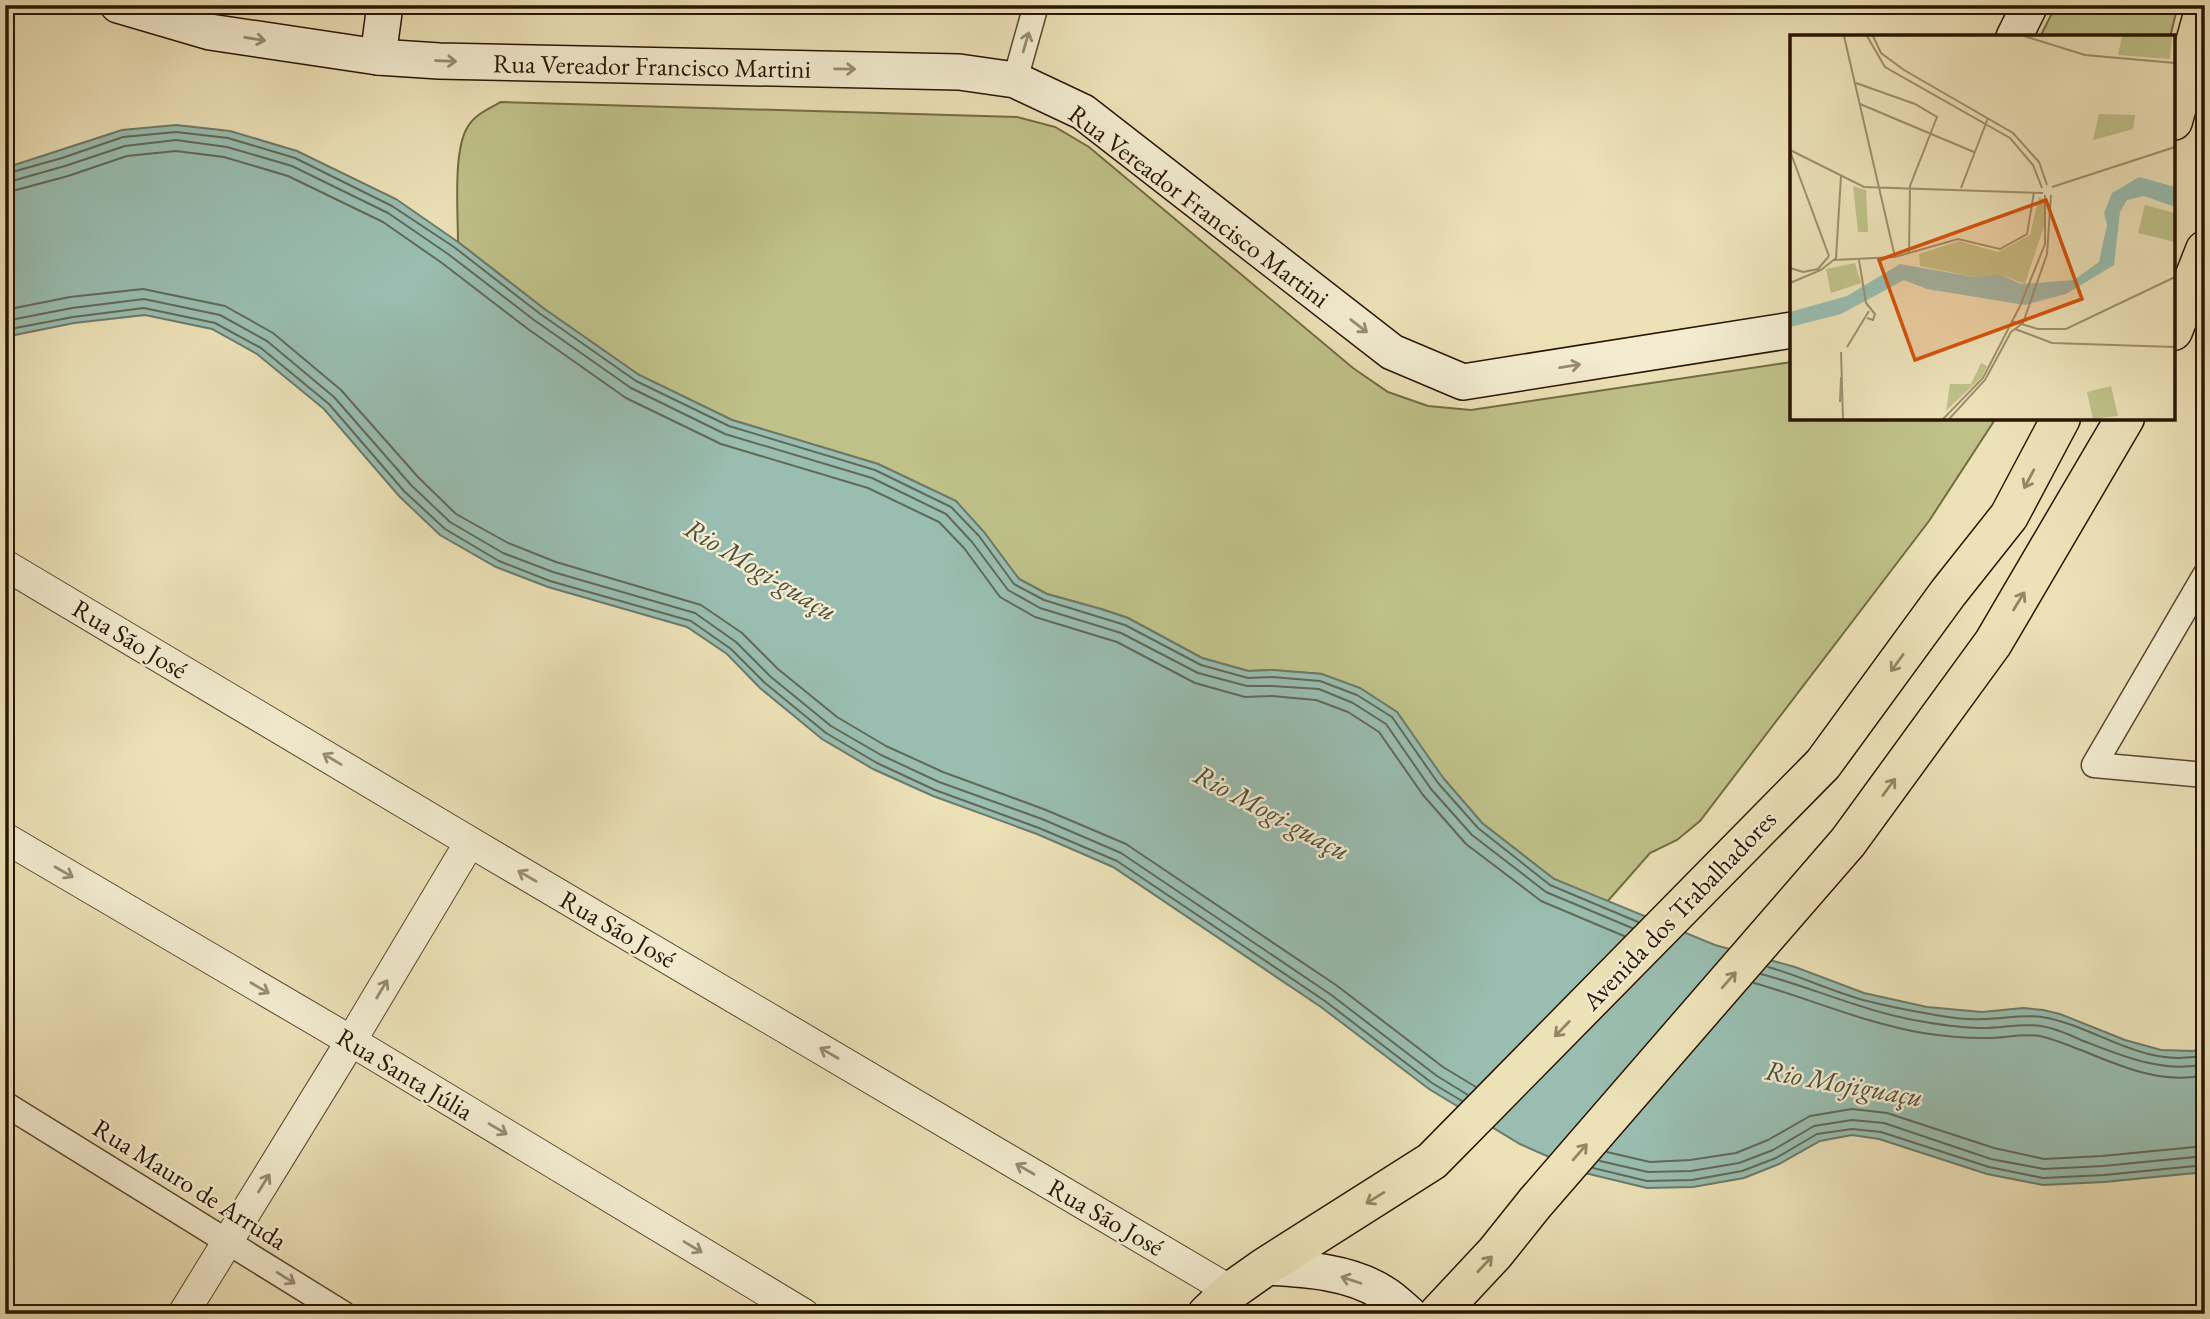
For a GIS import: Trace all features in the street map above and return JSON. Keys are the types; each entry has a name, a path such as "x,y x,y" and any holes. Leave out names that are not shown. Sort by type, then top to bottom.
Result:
{"main road":[{"name":"Rua Vereador Francisco Martini","path":"118,5 212,19 378,57 439,61 959,72 1015,80 1083,112 1392,352 1463,382 1790,330"},
{"path":"378,57 385,5"},
{"path":"2015,35 2030,5"},
{"path":"2175,114 2205,7"},
{"path":"2175,326 2205,250"},
{"name":"Avenida dos Trabalhadores","path":"1219,1302 1265,1267 1432,1161 1823,764 1948,593 2009,516 2060,420"},
{"path":"1438,1314 1495,1253 1535,1203 1848,842 1993,643 2125,420"},
{"path":"1265,1267 1292,1268 1348,1277 1382,1292 1409,1314"}],"street":[{"path":"1015,80 1036,5"},
{"name":"Rua São José","path":"5,565 470,842 1219,1302"},
{"path":"2205,575 2094,765 2205,775"},
{"name":"Rua Santa Júlia","path":"5,838 351,1041 804,1314"},
{"path":"183,1314 470,842"},
{"name":"Rua Mauro de Arruda","path":"5,1104 344,1314"}],"green space":[{"path":"2056,5 2178,5 2170,35 2041,35"},
{"path":"501,102 1017,117 1055,127 1089,147 1353,368 1388,392 1428,406 1471,410 1790,362 1790,420 1995,420 1929,521 1700,821 1677,840 1650,853 1607,902 1554,879 1482,823 1444,779 1322,674 1248,671 1202,658 1128,618 1047,594 1019,579 956,501 878,464 732,420 639,375 543,308 458,242 457,183 460,152 467,128 473,119"}],"water":[{"path":"176,125 230,131 297,151 396,199 639,375 732,420 878,464 956,501 984,532 1019,579 1047,594 1128,618 1202,658 1248,671 1322,674 1360,688 1397,712 1444,779 1482,823 1554,879 1715,945 1795,967 1864,993 1927,1007 1982,1012 2023,1008 2043,1010 2161,1050 2193,1051 2205,1048 2205,1172 2043,1185 1987,1174 1879,1139 1852,1135 1820,1141 1779,1164 1744,1178 1693,1187 1647,1188 1585,1173 1520,1144 1429,1089 1321,1007 1113,867 1037,834 933,796 873,769 822,739 760,688 727,654 687,627 548,587 496,567 440,535 399,496 324,409 257,354 212,329 145,315 74,323 5,337 5,168 122,130"}],"water label":[{"name":"Rio Mogi-guaçu","path":"761,569"},
{"name":"Rio Mogi-guaçu","path":"1272,812"},
{"name":"Rio Mojiguaçu","path":"1844,1083"}]}
